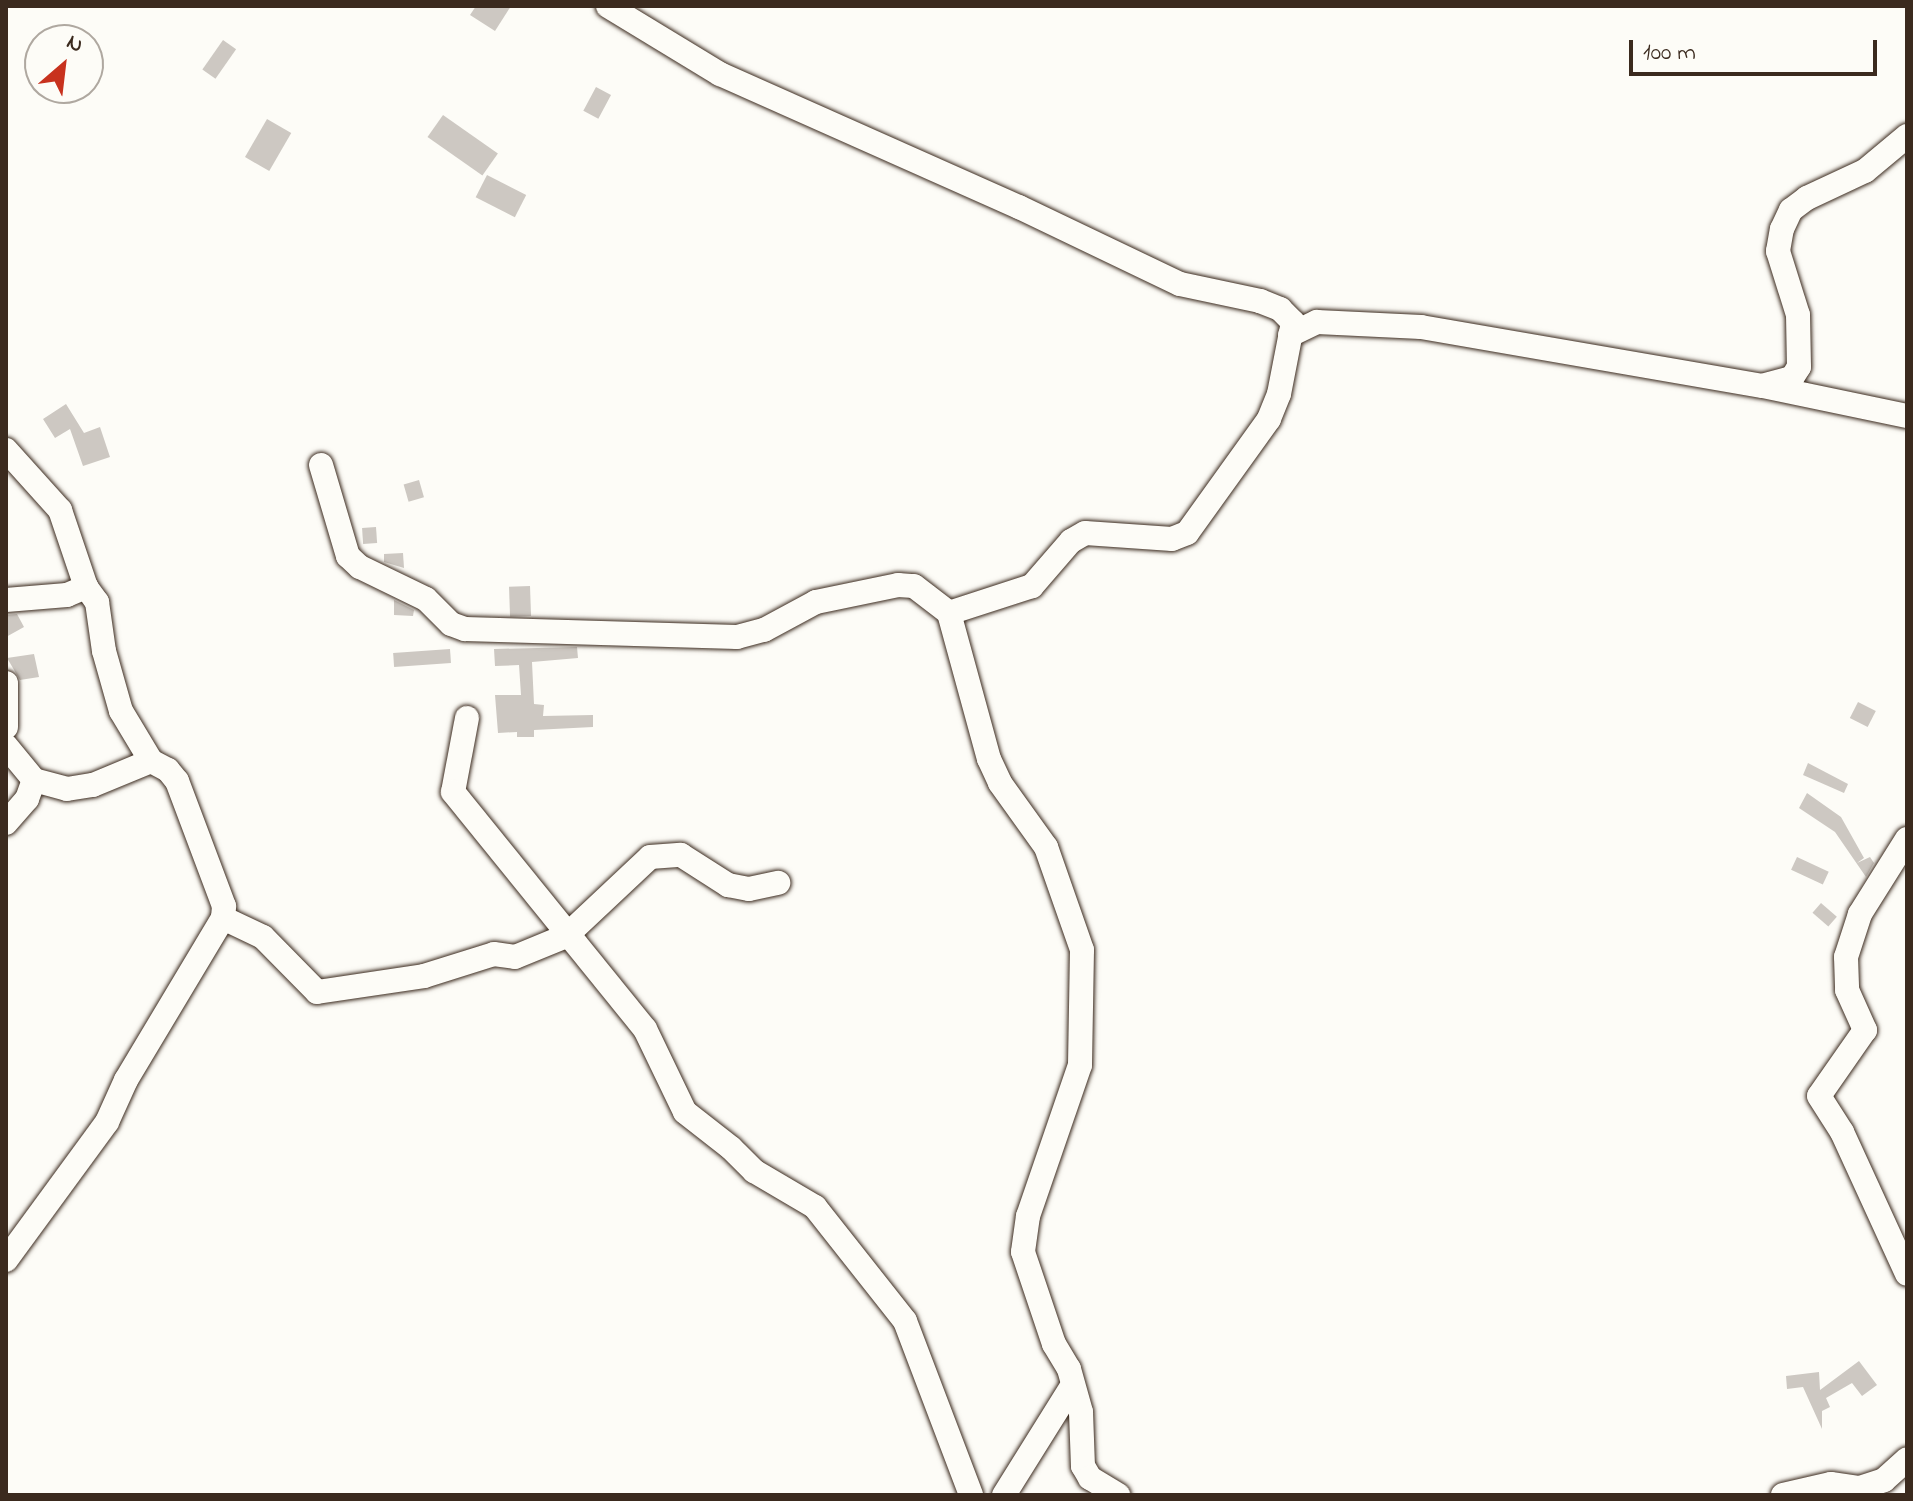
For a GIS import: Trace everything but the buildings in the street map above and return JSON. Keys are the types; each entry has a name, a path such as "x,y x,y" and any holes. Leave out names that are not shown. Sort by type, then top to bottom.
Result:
{"street":[{"path":"608,6 720,74 1019,207 1180,284 1260,301 1280,309 1293,322 1279,394 1269,419 1187,533 1172,539 1085,533 1071,541 1032,586 1007,597 949,613"},
{"path":"1763,386 1792,378 1799,367 1798,315 1778,251 1782,229 1791,210 1807,198 1865,171 1907,136"},
{"path":"1290,335 1317,322 1421,327 1763,386 1907,416"},
{"path":"6,450 60,510 86,587 97,602 104,651 121,711 151,761 168,770 177,781 224,906 223,918 126,1080 107,1122 6,1260"},
{"path":"321,465 348,556 360,567 426,599 451,624 465,629 737,637 764,630 816,602 898,585 914,586 949,613 989,759 1000,783 1046,847 1082,950 1080,1065 1022,1236 1023,1252 1054,1344 1069,1369 1081,1412 1083,1466 1090,1478 1118,1495"},
{"path":"6,600 67,595 86,587"},
{"path":"6,683 6,727"},
{"path":"467,718 453,792 566,936 645,1029 685,1112 731,1148 754,1171 815,1207 905,1321 971,1495"},
{"path":"6,746 34,780 67,789 93,785 151,761"},
{"path":"6,823 27,799 34,780"},
{"path":"1904,1258 1842,1132 1819,1096 1865,1030 1847,990 1846,957 1860,914 1907,839"},
{"path":"223,918 263,937 317,992 424,976 494,954 515,957 566,936 650,857 681,855 728,885 749,889 778,883"},
{"path":"1004,1495 1072,1386"},
{"path":"1783,1495 1831,1484 1860,1488 1884,1480 1907,1459"}]}
